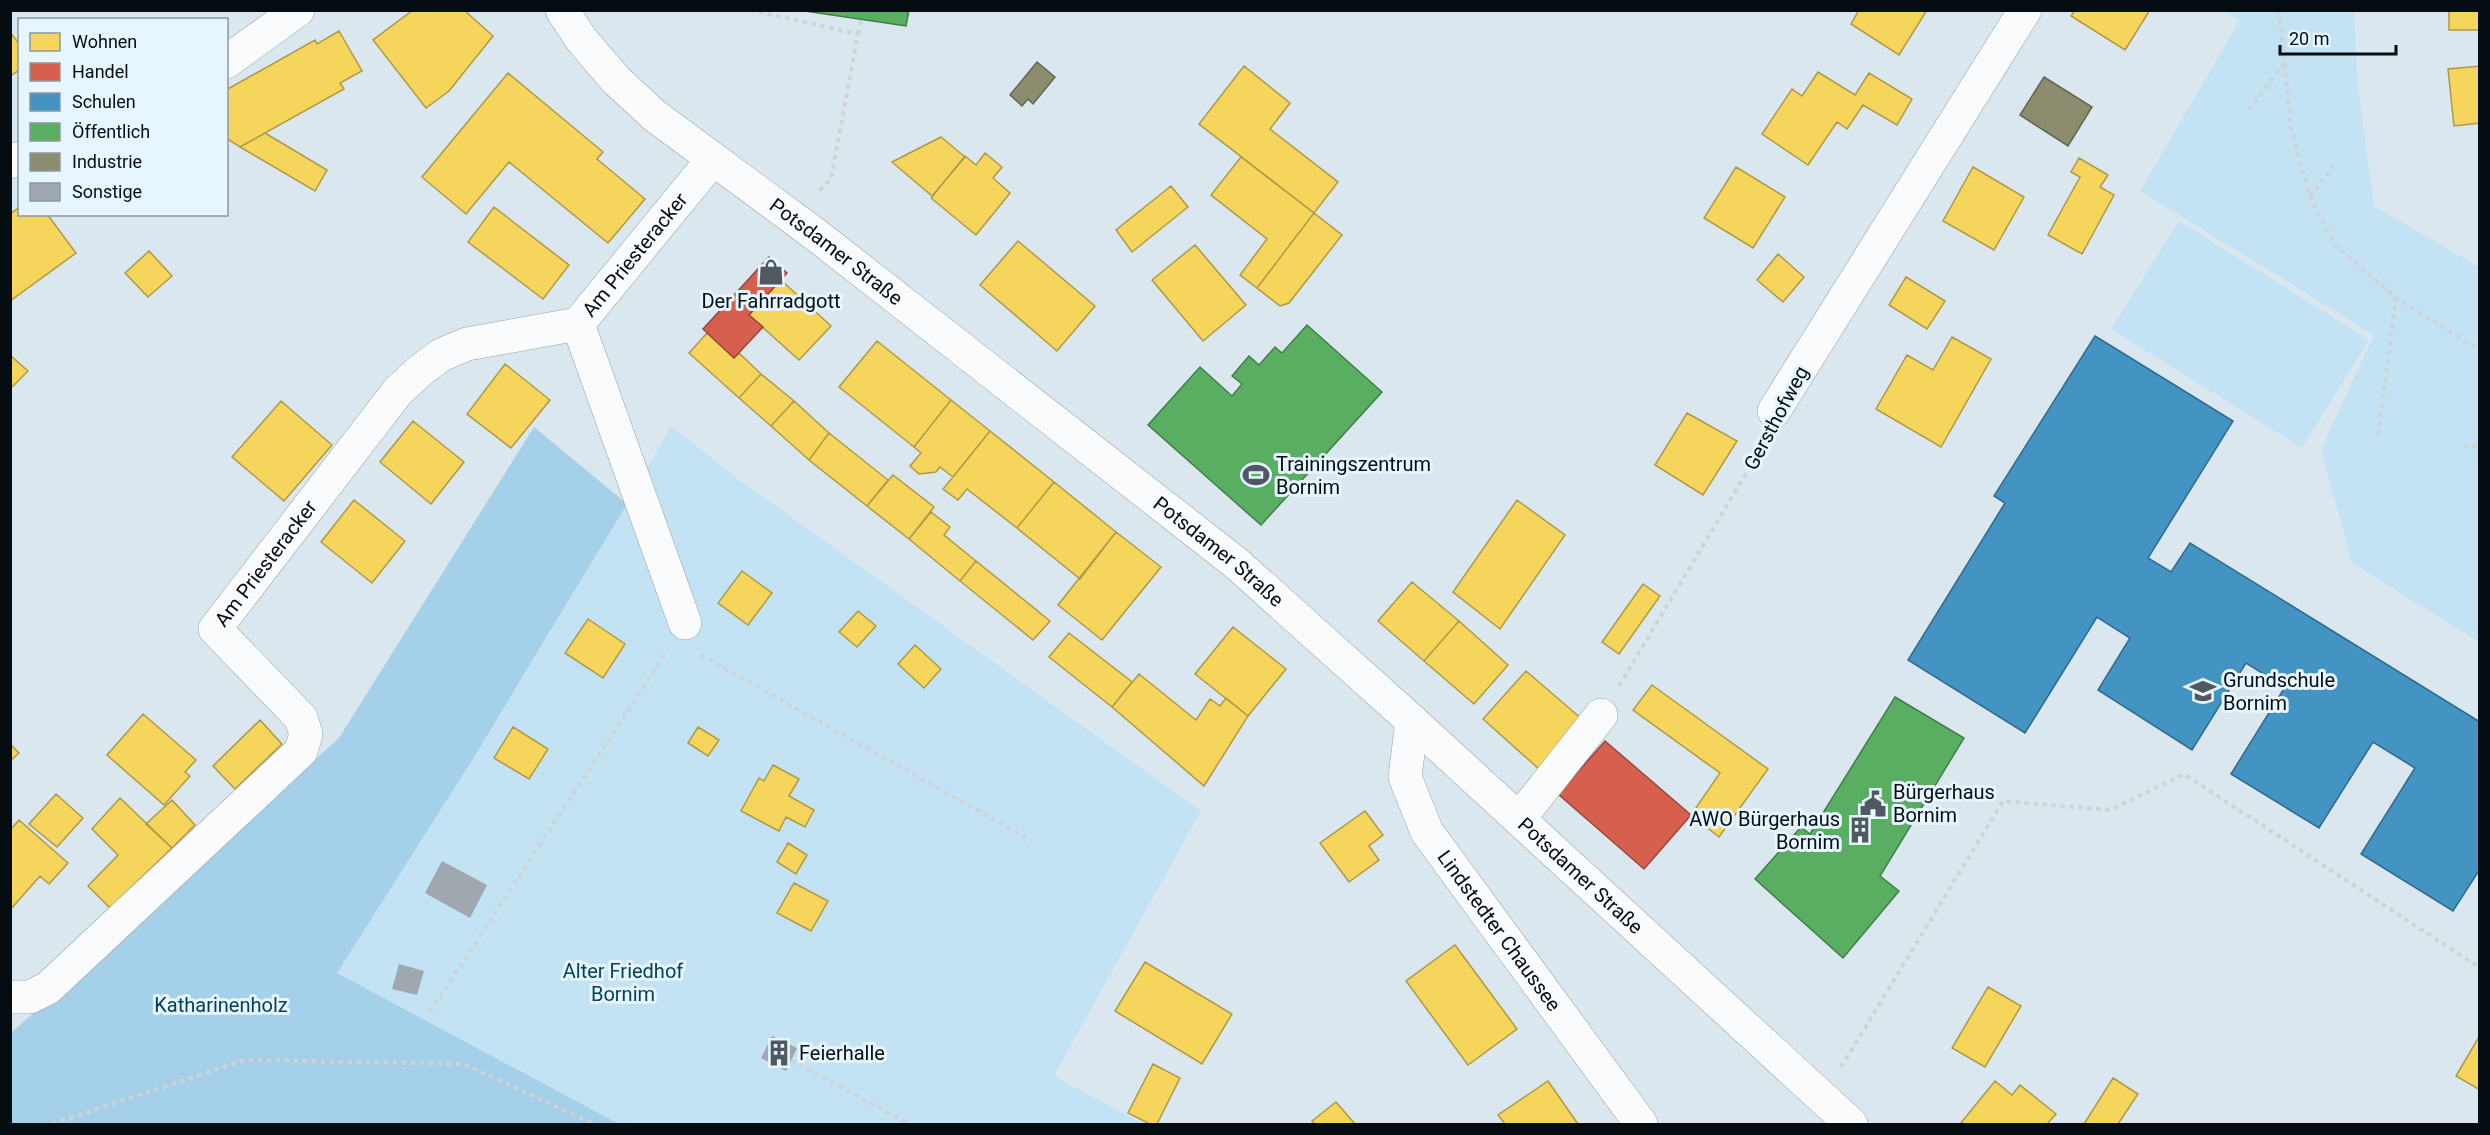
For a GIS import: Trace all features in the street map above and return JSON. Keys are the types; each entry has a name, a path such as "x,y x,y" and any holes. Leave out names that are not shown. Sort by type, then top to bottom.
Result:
{"main road":[{"path":"228,61 298,10"},
{"name":"Potsdamer Straße","path":"562,10 581,39 616,80 656,116 792,218 1236,563 1412,721 1851,1125"},
{"name":"Gersthofweg","path":"1774,411 2025,10"},
{"name":"Am Priesteracker","path":"10,997 30,997 48,988 301,752 306,734 301,718 215,628 398,391 441,355 467,344 578,324 713,159"},
{"path":"578,324 685,623"},
{"path":"1519,819 1601,716"},
{"name":"Lindstedter Chaussee","path":"1412,721 1405,777 1427,832 1641,1125"}],"path":[{"path":"750,10 858,34"},
{"path":"2279,10 2291,129 2310,197 2335,245 2396,298 2480,350"},
{"path":"792,218 831,179 861,20"},
{"path":"2249,110 2285,61"},
{"path":"2310,197 2335,163"},
{"path":"2378,435 2396,298"},
{"name":"Gersthofweg","path":"1601,716 1772,430 1774,411"},
{"path":"2463,447 2480,446"},
{"path":"685,623 698,654 1032,841"},
{"path":"430,1012 685,623"},
{"path":"1822,1098 2004,801 2110,810 2184,774 2480,968"},
{"path":"52,1125 245,1060 464,1064 594,1125"},
{"path":"791,1060 909,1125"}],"green space":[{"path":"2225,11 2354,11 2358,87 2374,206 2479,267 2479,642 2352,563 2321,449 2374,335 2140,191 2240,20"},
{"path":"2179,221 2369,340 2302,448 2111,329"},
{"name":"Alter Friedhof Bornim","path":"671,426 737,478 1201,811 1054,1076 1143,1124 619,1124 337,973 549,634"},
{"name":"Katharinenholz","path":"534,427 627,504 474,757 337,973 619,1124 11,1124 10,1034 339,738"}],"building: Wohnen":[{"path":"413,10 464,10 493,36 449,91 426,108 373,40"},
{"path":"1859,10 1927,10 1899,55 1851,24"},
{"path":"2075,10 2150,10 2125,50 2071,16"},
{"path":"2449,10 2480,10 2480,30 2449,30"},
{"path":"339,31 362,71 340,83 344,89 240,147 228,139 228,89 315,40 317,44"},
{"path":"10,32 18,42 18,71 10,76"},
{"path":"1244,66 1290,103 1270,129 1338,182 1314,213 1199,124"},
{"path":"2480,66 2480,123 2454,126 2448,69"},
{"path":"1818,72 1855,95 1869,73 1912,99 1897,125 1863,105 1847,129 1837,122 1808,165 1762,134 1792,89 1802,96"},
{"path":"508,73 603,152 597,159 645,199 608,243 509,162 466,214 422,177"},
{"path":"265,133 327,170 315,191 240,147"},
{"path":"941,137 965,157 932,196 892,162"},
{"path":"985,153 1002,167 993,178 1010,193 976,235 931,198 965,156 976,165"},
{"path":"1241,157 1314,213 1257,288 1240,275 1267,239 1211,195"},
{"path":"2079,158 2108,175 2100,187 2114,195 2082,254 2048,235 2080,177 2071,172"},
{"path":"1736,167 1785,197 1753,248 1704,218"},
{"path":"1973,167 2024,197 1994,250 1943,221"},
{"path":"1171,186 1188,207 1132,252 1116,230"},
{"path":"494,207 569,265 543,299 468,242"},
{"path":"18,208 18,216 48,216 76,253 10,301 10,214"},
{"path":"1314,213 1342,235 1289,303 1280,306 1257,288"},
{"path":"1018,241 1095,306 1057,351 980,285"},
{"path":"1195,245 1246,305 1203,341 1152,280"},
{"path":"149,251 172,276 148,297 125,273"},
{"path":"1778,254 1804,277 1783,302 1757,280"},
{"path":"1906,277 1945,301 1927,329 1889,305"},
{"path":"781,280 831,326 799,360 749,315"},
{"path":"707,333 734,358 739,353 761,374 739,398 689,353"},
{"path":"1952,337 1991,359 1941,447 1876,409 1907,355 1933,370"},
{"path":"877,341 951,400 914,447 839,387"},
{"path":"10,355 28,371 10,389"},
{"path":"505,364 550,400 511,448 467,414"},
{"path":"761,374 794,401 771,426 739,398"},
{"path":"951,400 990,431 953,477 940,467 936,472 919,474 910,466 921,453 914,447"},
{"path":"281,401 332,445 284,501 232,457"},
{"path":"794,401 829,433 809,460 771,426"},
{"path":"1687,413 1737,441 1703,495 1655,465"},
{"path":"413,421 464,462 431,504 380,462"},
{"path":"990,431 1054,482 1017,528 967,489 958,500 943,489"},
{"path":"829,433 888,480 867,506 809,460"},
{"path":"893,475 934,507 909,539 867,506"},
{"path":"1054,482 1116,532 1080,579 1017,528"},
{"path":"354,500 405,541 372,583 321,542"},
{"path":"1517,500 1565,535 1500,629 1453,592"},
{"path":"931,512 950,527 944,535 976,561 960,581 909,539"},
{"path":"1116,532 1161,567 1102,640 1058,605"},
{"path":"976,561 1050,621 1033,640 960,581"},
{"path":"742,571 772,593 748,625 718,603"},
{"path":"1412,582 1459,621 1424,661 1378,621"},
{"path":"1643,584 1660,596 1619,654 1602,642"},
{"path":"858,611 876,626 857,647 839,632"},
{"path":"588,619 625,644 603,678 565,653"},
{"path":"1459,621 1508,665 1474,704 1424,661"},
{"path":"1233,627 1286,669 1248,716 1195,674"},
{"path":"1069,633 1132,682 1112,707 1049,657"},
{"path":"915,645 941,669 924,688 898,664"},
{"path":"1526,671 1583,720 1539,769 1483,719"},
{"path":"1139,674 1196,720 1210,699 1220,706 1226,698 1248,716 1204,786 1112,707"},
{"path":"1652,685 1768,769 1719,837 1691,815 1720,773 1633,710"},
{"path":"143,714 196,760 185,772 190,776 164,805 107,755"},
{"path":"260,720 282,744 235,789 213,766"},
{"path":"513,727 548,749 529,779 494,758"},
{"path":"698,727 719,740 708,756 688,743"},
{"path":"10,744 19,753 10,761"},
{"path":"773,765 799,779 789,796 814,810 805,827 786,817 779,831 741,811 759,778 764,781"},
{"path":"56,794 83,818 57,847 29,824"},
{"path":"120,798 172,848 110,908 88,886 118,855 92,829"},
{"path":"172,800 195,825 172,848 146,824"},
{"path":"1365,811 1383,835 1369,846 1379,860 1349,882 1320,843"},
{"path":"19,820 68,863 49,884 40,876 10,910 10,830"},
{"path":"788,843 807,855 796,874 777,862"},
{"path":"794,883 828,901 811,931 777,913"},
{"path":"1455,945 1517,1029 1468,1065 1406,981"},
{"path":"1145,962 1232,1014 1202,1064 1115,1011"},
{"path":"1988,987 2021,1006 1985,1067 1952,1048"},
{"path":"2480,1035 2480,1090 2456,1076"},
{"path":"1153,1064 1180,1078 1157,1124 1150,1124 1128,1113"},
{"path":"2113,1078 2138,1094 2118,1124 2084,1124"},
{"path":"1548,1081 1578,1124 1505,1124 1498,1115"},
{"path":"1995,1081 2012,1095 2020,1085 2056,1114 2047,1124 1960,1124"},
{"path":"1336,1102 1355,1124 1315,1124 1312,1121"}],"building: Handel":[{"path":"769,257 787,273 749,315 763,327 734,358 703,329"},
{"path":"1605,741 1691,815 1644,869 1558,794"}],"building: Schulen":[{"path":"2095,336 2233,421 2148,558 2171,572 2190,543 2480,722 2480,869 2453,911 2361,854 2415,768 2373,742 2319,828 2231,774 2285,687 2246,663 2192,750 2098,690 2130,638 2097,617 2025,733 1908,660 2005,503 1994,496"}],"building: Öffentlich":[{"path":"798,10 909,10 906,26"},
{"name":"Trainingszentrum Bornim","path":"1307,325 1382,392 1261,525 1148,425 1200,367 1232,396 1242,384 1232,376 1249,356 1259,365 1275,347 1282,353"},
{"name":"AWO Bürgerhaus Bornim","path":"1895,697 1964,738 1880,876 1899,891 1843,958 1755,879 1801,827 1810,834"}],"building: Industrie":[{"path":"1037,62 1055,77 1033,104 1028,99 1022,106 1010,95"},
{"path":"2044,77 2092,107 2068,146 2020,115"}],"building: Sonstige":[{"path":"442,861 487,885 470,918 425,893"},
{"path":"399,964 424,971 417,995 392,989"},
{"name":"Feierhalle","path":"772,1036 797,1048 786,1071 761,1058"}],"place":[{"name":"Der Fahrradgott","path":"771,272"},
{"name":"Trainingszentrum Bornim","path":"1256,475"},
{"name":"Grundschule Bornim","path":"2203,691"},
{"name":"Bürgerhaus Bornim","path":"1873,804"},
{"name":"AWO Bürgerhaus Bornim","path":"1860,830"},
{"name":"Feierhalle","path":"779,1053"}]}
